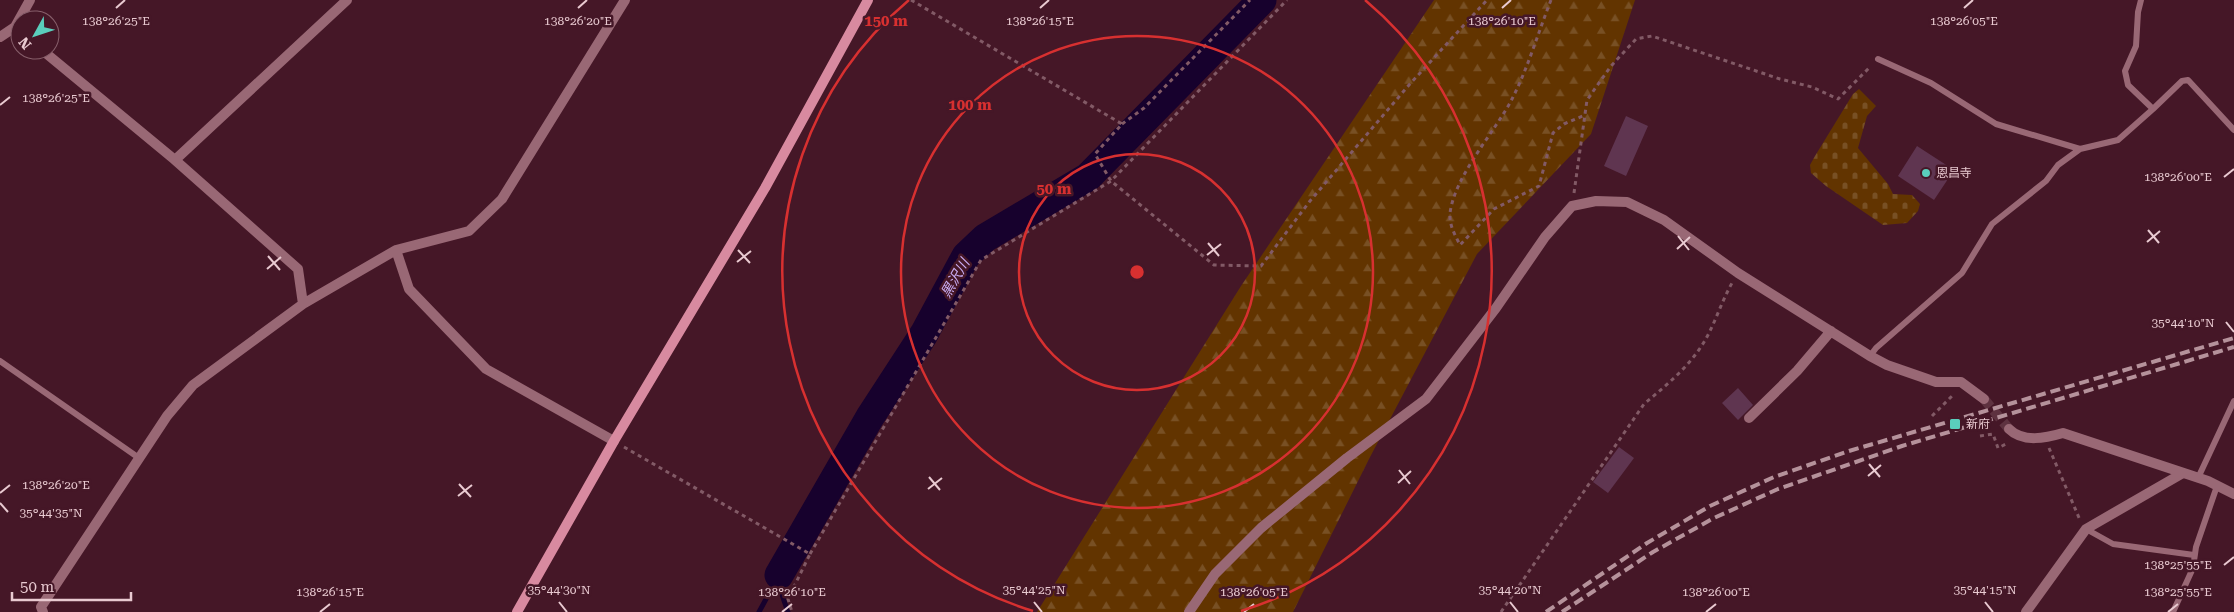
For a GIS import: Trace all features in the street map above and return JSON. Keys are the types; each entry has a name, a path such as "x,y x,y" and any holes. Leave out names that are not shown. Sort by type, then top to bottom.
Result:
{"street":[{"path":"174,160 346,0"},
{"path":"43,612 41,607 139,458 167,416 193,385 304,304 396,250 469,231 502,199 625,0"},
{"path":"517,612 614,441 765,188 868,0"},
{"path":"54,60 174,160 298,269 304,304"},
{"path":"1189,612 1215,574 1261,528 1347,458 1426,400 1496,308 1545,237 1572,206 1596,201 1627,202 1664,220 1738,273 1870,356 1887,365 1936,382 1961,382 1984,399"},
{"path":"396,250 409,289 486,369 614,441"},
{"path":"1749,418 1797,371 1831,331"},
{"path":"2009,430 2020,437 2045,438 2063,432 2198,478 2234,494"},
{"path":"2026,612 2086,529 2183,473"}],"lane":[{"path":"2141,0 2138,12 2136,46 2125,71 2128,85 2153,109"},
{"path":"1878,59 1931,83 1996,124 2080,149"},
{"path":"1870,356 1876,348 1962,273 1992,224 2046,181 2058,165 2080,149 2118,140 2182,81 2188,80 2234,130"},
{"path":"0,361 139,458"},
{"path":"2198,478 2234,401"},
{"path":"2173,612 2193,568 2194,555 2217,486"},
{"path":"2086,529 2113,544 2194,555"}],"path":[{"path":"911,0 1122,124"},
{"path":"1250,0 1144,108 1122,124 1095,154 1111,182 1214,265 1261,266 1310,201 1409,86 1487,0"},
{"path":"792,612 788,599 810,554 981,260 1111,182 1287,0"},
{"path":"1551,0 1512,100 1488,135 1458,189 1450,213 1451,228 1460,245 1494,209 1539,186 1553,134 1564,124 1585,116"},
{"path":"1572,206 1587,100 1611,66 1636,39 1652,36 1780,79 1812,87 1838,99 1878,59"},
{"path":"1501,612 1644,404 1673,380 1692,359 1709,334 1738,273"},
{"path":"1932,416 1958,390"},
{"path":"1980,436 1993,434 1998,448 2011,442"},
{"path":"2045,438 2082,524 2086,529"},
{"path":"614,441 810,554"}],"green space":[{"path":"1434,0 1635,0 1591,134 1477,254 1369,459 1293,612 1037,612 1241,286"},
{"path":"1859,89 1876,106 1867,116 1858,148 1888,184 1893,194 1912,195 1920,204 1918,211 1907,223 1883,225 1826,186 1811,173 1810,165 1815,156 1853,94"}],"building":[{"path":"1626,116 1648,126 1626,176 1604,166"},
{"name":"恩昌寺","path":"1917,146 1954,170 1934,200 1898,176"},
{"path":"1738,388 1753,405 1738,420 1722,403"},
{"path":"1619,447 1634,458 1608,493 1593,482"}],"waterway":[{"name":"黒沢川","path":"779,575 870,417 924,334 966,256 985,238 1088,177 1262,0"},
{"name":"黒沢川","path":"759,612 779,575"},
{"path":"779,576 781,592 788,612"}],"tunnel":[{"path":"1984,399 2009,429"}],"railway":[{"path":"1546,612 1647,543 1710,506 1774,477 1849,451 2234,338"},
{"path":"1562,612 1653,552 1714,518 1778,489 1902,446 2234,347"}],"place":[{"name":"恩昌寺","path":"1926,173"},
{"name":"新府","path":"1955,424"}]}
